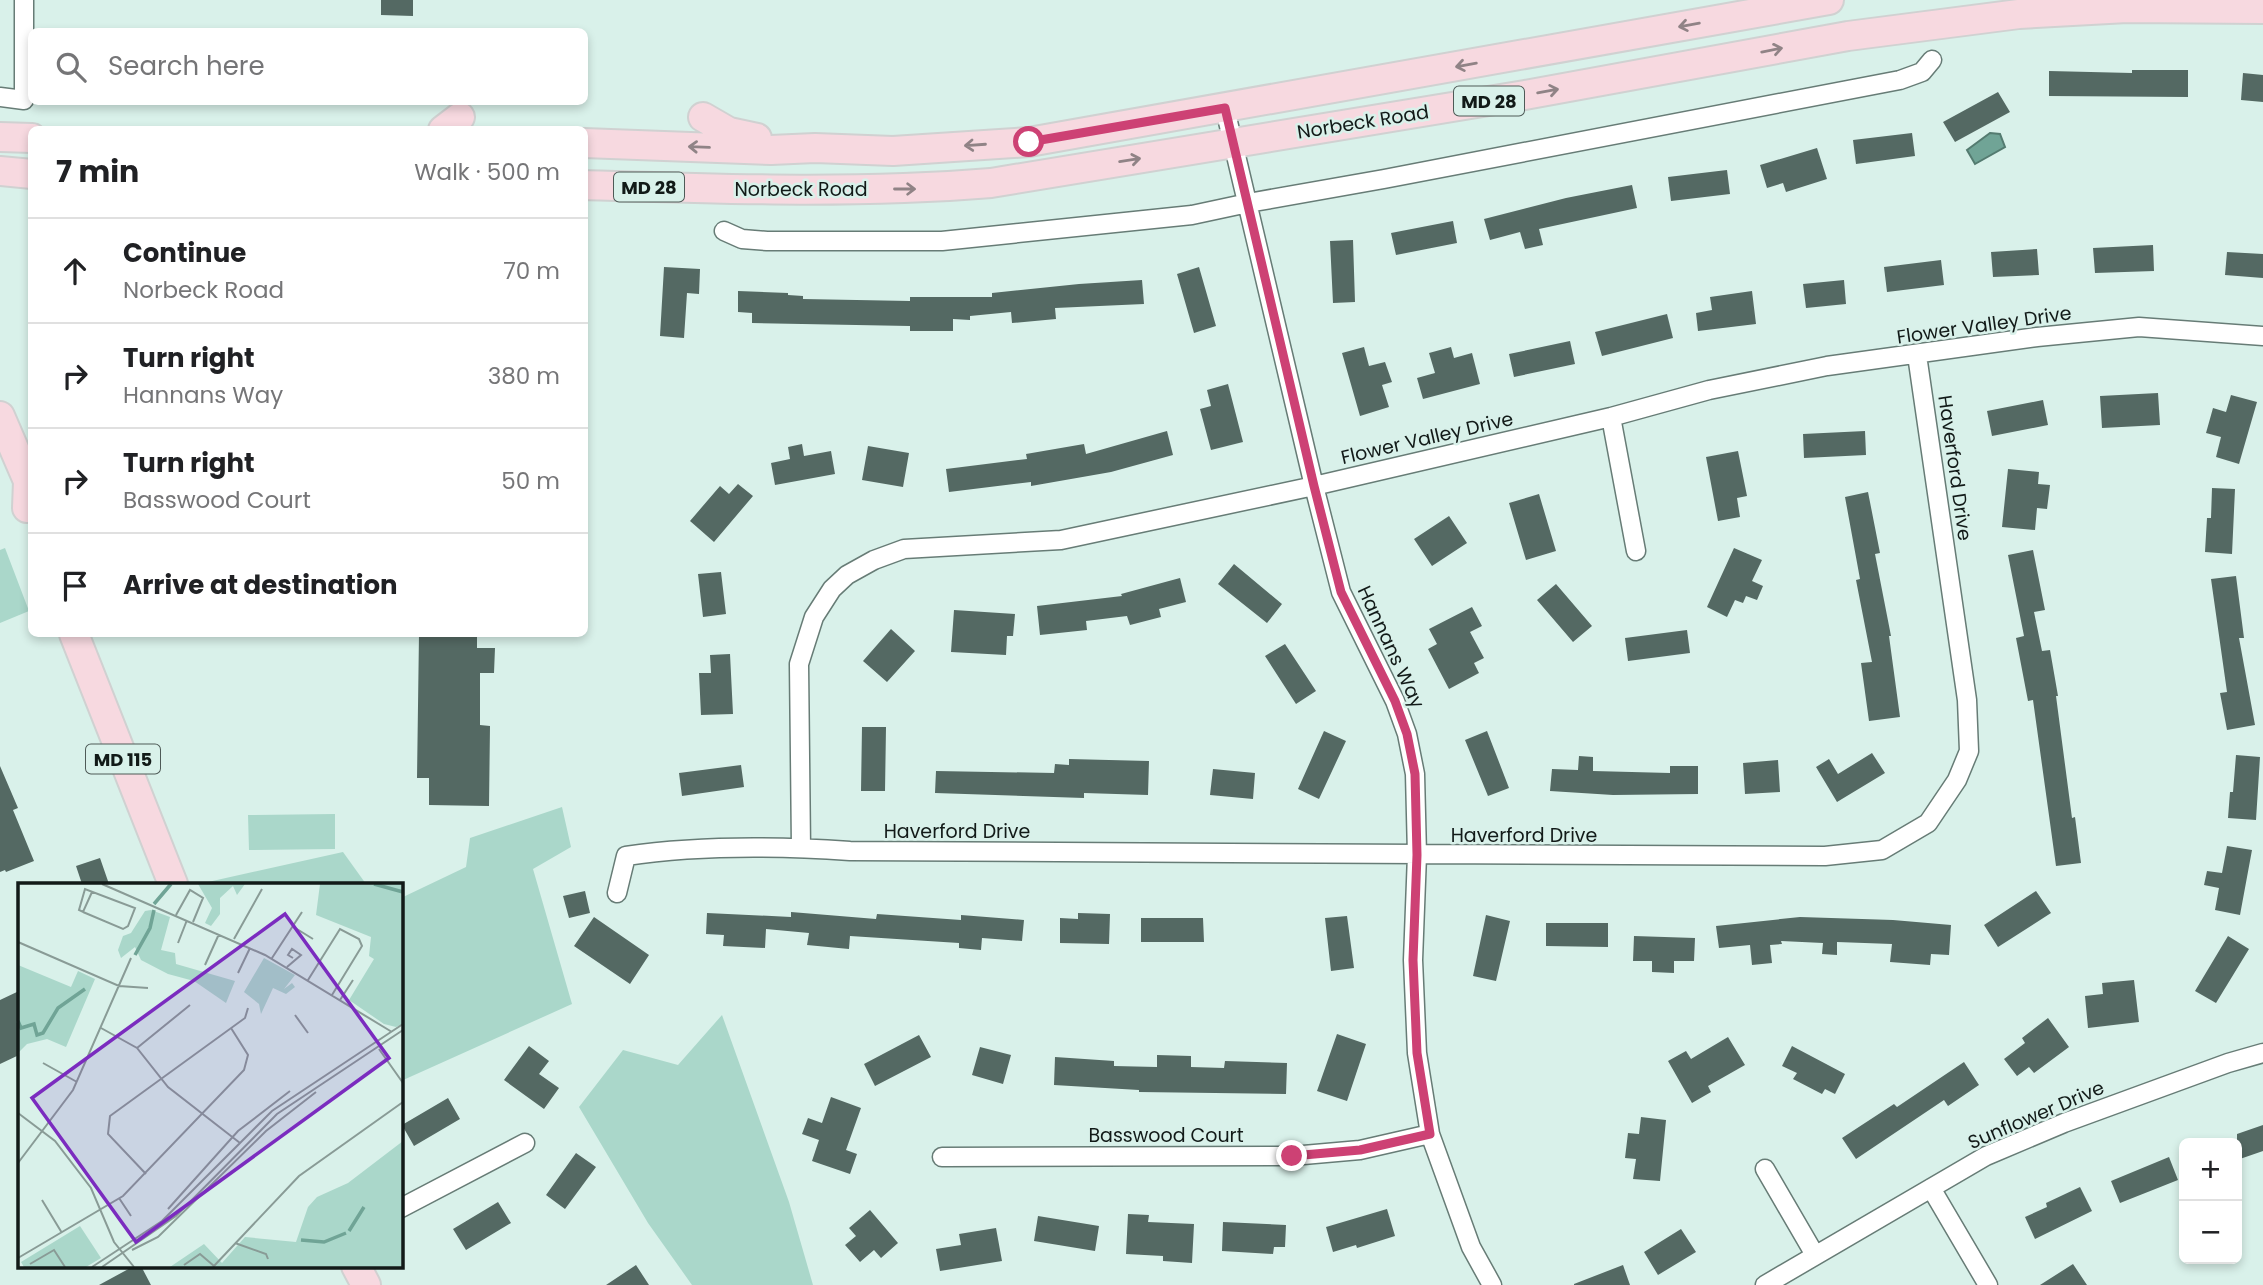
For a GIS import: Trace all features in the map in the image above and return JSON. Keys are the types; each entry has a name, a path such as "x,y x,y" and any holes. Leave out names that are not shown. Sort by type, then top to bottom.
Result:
{"main road":[{"name":"Norbeck Road","path":"588,143 771,150 815,148 893,151 1029,142 1225,108 1736,9 1829,0"},
{"name":"Norbeck Road","path":"588,185 915,189 991,183 1538,93 1848,36 2032,13 2127,8 2263,9"},
{"path":"703,117 729,132 815,148"},
{"path":"0,137 28,138"},
{"path":"0,416 28,481"},
{"path":"0,458 28,512"},
{"name":"MD 115","path":"75,637 173,883"},
{"path":"357,1268 366,1285"}],"street":[{"path":"0,97 24,100 24,0"},
{"path":"724,231 742,239 768,241 942,241 1192,215 1900,80 1922,72 1931,60"},
{"name":"Hannans Way","path":"1225,108 1341,592 1395,701 1407,734 1415,774 1417,855 1413,960 1417,1053 1430,1134 1471,1247 1492,1285"},
{"name":"Flower Valley Drive","path":"801,848 799,664 814,617 832,589 847,575 874,560 904,549 1061,540 1314,486 1611,417 1709,390 1827,366 2036,337 2139,327 2263,336"},
{"name":"Haverford Drive","path":"617,893 626,856 675,849 1825,856 1882,849 1928,823 1957,780 1969,751 1968,701 1917,355"},
{"path":"1611,417 1636,551"},
{"name":"Sunflower Drive","path":"1765,1285 1986,1156 2064,1123 2228,1063 2263,1053"},
{"name":"Basswood Court","path":"942,1157 1292,1156 1360,1150 1430,1134"},
{"path":"402,1207 525,1143"},
{"path":"1765,1169 1815,1255"},
{"path":"1931,1188 1988,1285"}],"shaded area":[{"path":"1990,133 2000,134 2005,147 1975,164 1967,150"},
{"path":"5,548 28,611 0,623 0,550"},
{"path":"562,807 571,847 533,869 572,1004 402,1081 402,898 466,867 470,838"},
{"path":"335,814 335,849 249,850 248,815"},
{"path":"343,852 365,883 204,883"},
{"path":"722,1015 789,1202 813,1285 692,1285 648,1223 579,1107 623,1050 678,1065"}],"building":[{"path":"381,0 413,0 413,16 381,15"},
{"path":"2132,70 2188,70 2188,97 2049,96 2049,71 2132,73"},
{"path":"2243,73 2263,75 2263,102 2241,100"},
{"path":"1998,92 2010,112 1955,142 1943,122"},
{"path":"1912,133 1915,156 1856,164 1853,140"},
{"path":"1817,148 1827,179 1786,192 1783,183 1767,188 1760,165"},
{"path":"1727,170 1730,194 1671,201 1668,177"},
{"path":"1632,185 1637,208 1539,229 1543,245 1525,249 1520,232 1490,240 1484,219 1566,198"},
{"path":"1453,221 1457,243 1396,255 1391,233"},
{"path":"1353,240 1355,302 1333,303 1330,241"},
{"path":"2153,245 2154,271 2095,273 2093,248"},
{"path":"2037,249 2039,275 1993,277 1991,252"},
{"path":"2227,252 2263,254 2263,278 2225,275"},
{"path":"1941,260 1944,285 1887,292 1884,267"},
{"path":"664,267 700,269 699,294 687,293 684,338 660,336"},
{"path":"1199,267 1216,326 1194,333 1177,274"},
{"path":"1142,280 1144,304 1055,308 1056,319 1012,323 1011,312 970,316 970,320 953,319 953,331 910,331 910,326 752,323 752,313 738,312 738,291 788,293 803,296 803,299 910,301 910,297 992,297 992,293"},
{"path":"1844,280 1846,304 1806,308 1803,284"},
{"path":"1752,291 1756,324 1698,331 1696,313 1712,310 1710,297"},
{"path":"1667,314 1673,338 1602,356 1595,332"},
{"path":"1570,341 1575,364 1514,377 1509,354"},
{"path":"1364,347 1369,366 1385,362 1392,382 1382,385 1389,407 1360,416 1342,353"},
{"path":"1451,347 1454,358 1472,353 1480,384 1423,399 1417,378 1435,373 1429,353"},
{"path":"1228,384 1243,442 1211,450 1200,409 1211,406 1207,390"},
{"path":"2158,393 2160,425 2102,428 2100,396"},
{"path":"2231,395 2257,402 2239,464 2216,457 2221,437 2206,433 2213,408 2226,412"},
{"path":"2043,400 2048,425 1992,436 1987,411"},
{"path":"1167,431 1173,455 1111,472 1031,486 1031,482 949,492 946,469 1027,459 1026,454 1084,444 1086,454"},
{"path":"1865,431 1866,455 1804,458 1803,434"},
{"path":"802,444 804,456 831,451 835,474 775,485 771,463 790,459 788,447"},
{"path":"868,446 909,453 903,487 862,480"},
{"path":"1738,451 1747,496 1737,498 1740,517 1718,521 1706,457"},
{"path":"2008,469 2039,472 2038,484 2050,485 2047,509 2037,508 2035,530 2002,527"},
{"path":"738,484 753,496 714,542 690,521 720,486 729,494"},
{"path":"2212,488 2235,489 2232,554 2205,552 2207,518 2211,518"},
{"path":"1868,492 1880,553 1875,554 1891,636 1900,717 1869,721 1861,663 1872,662 1856,580 1860,579 1845,497"},
{"path":"1539,494 1556,551 1526,560 1509,503"},
{"path":"1449,516 1467,543 1432,566 1414,539"},
{"path":"1734,548 1762,560 1752,581 1763,586 1757,600 1746,596 1743,603 1735,600 1727,617 1707,607"},
{"path":"2033,550 2045,610 2034,612 2042,651 2050,650 2072,818 2075,817 2081,863 2056,866 2033,700 2028,701 2016,638 2024,636 2008,555"},
{"path":"1234,564 1282,604 1267,623 1218,584"},
{"path":"721,572 726,614 703,617 698,574"},
{"path":"2236,576 2244,638 2239,638 2255,725 2227,730 2220,693 2227,692 2211,579"},
{"path":"1180,578 1186,602 1159,609 1161,617 1130,625 1127,616 1086,621 1087,630 1040,635 1037,606 1122,596 1121,594"},
{"path":"1556,584 1592,626 1573,642 1537,600"},
{"path":"1472,607 1482,626 1470,632 1484,658 1474,663 1479,673 1449,689 1428,649 1437,644 1429,629"},
{"path":"954,610 1015,614 1013,636 1007,636 1006,655 951,652"},
{"path":"891,629 915,651 887,682 863,661"},
{"path":"1687,630 1690,653 1628,661 1625,638"},
{"path":"419,637 477,637 477,648 495,648 494,673 480,673 480,725 490,726 489,806 429,805 429,778 417,778"},
{"path":"1285,644 1316,691 1296,704 1265,656"},
{"path":"730,654 733,714 701,715 699,673 711,673 710,655"},
{"path":"862,727 886,727 885,791 861,791"},
{"path":"1324,731 1346,741 1319,799 1298,789"},
{"path":"1487,731 1509,788 1488,796 1465,740"},
{"path":"1872,753 1885,773 1837,802 1816,767 1829,759 1838,774"},
{"path":"2236,755 2260,757 2256,820 2228,818"},
{"path":"1579,756 1593,757 1593,771 1670,773 1670,766 1698,766 1698,794 1613,795 1550,791 1552,769 1578,770"},
{"path":"1069,759 1149,761 1148,795 1084,793 1084,798 935,793 936,771 1054,773 1055,764 1069,765"},
{"path":"1778,760 1780,792 1745,794 1743,763"},
{"path":"741,765 744,787 682,796 679,773"},
{"path":"0,766 18,808 13,810 34,861 6,872 0,872"},
{"path":"1213,769 1255,773 1253,799 1210,795"},
{"path":"2227,846 2252,850 2240,915 2215,910 2219,888 2204,885 2207,871 2222,873"},
{"path":"100,858 109,883 82,883 76,866"},
{"path":"585,891 590,913 569,918 563,896"},
{"path":"2036,891 2051,913 1998,947 1984,925"},
{"path":"791,912 876,919 877,914 961,920 961,915 1024,920 1022,941 982,938 981,950 959,948 959,943 850,936 849,949 807,945 809,933 766,929 765,948 723,946 724,935 706,934 707,913 791,917"},
{"path":"1078,913 1110,914 1109,944 1060,943 1060,918 1078,919"},
{"path":"1486,915 1510,921 1496,981 1473,976"},
{"path":"1347,916 1354,968 1331,971 1325,918"},
{"path":"594,917 649,955 630,984 574,946"},
{"path":"1800,917 1951,925 1949,955 1931,954 1930,965 1890,962 1892,944 1837,942 1837,955 1822,954 1823,943 1781,941 1782,944 1770,945 1772,963 1752,965 1750,945 1719,948 1716,926"},
{"path":"1141,918 1203,918 1204,942 1141,942"},
{"path":"1546,923 1608,923 1608,947 1546,946"},
{"path":"1634,936 1695,938 1694,961 1674,961 1674,973 1652,972 1652,961 1633,961"},
{"path":"2228,936 2249,949 2216,1003 2195,991"},
{"path":"2134,980 2139,1022 2088,1028 2085,996 2103,994 2102,983"},
{"path":"18,991 18,1055 0,1064 0,1000"},
{"path":"2048,1018 2069,1047 2034,1073 2029,1067 2017,1076 2004,1059 2025,1043 2022,1038"},
{"path":"1337,1034 1366,1044 1347,1101 1317,1091"},
{"path":"919,1035 931,1057 875,1086 864,1064"},
{"path":"1728,1037 1745,1065 1708,1086 1711,1092 1692,1103 1668,1061 1686,1051 1691,1059"},
{"path":"529,1046 549,1061 539,1074 559,1088 544,1109 504,1080"},
{"path":"1792,1046 1845,1074 1835,1094 1825,1089 1822,1094 1793,1079 1797,1073 1782,1066"},
{"path":"980,1047 1011,1055 1003,1084 972,1075"},
{"path":"1157,1055 1191,1056 1191,1067 1224,1068 1225,1061 1287,1063 1286,1094 1139,1092 1054,1085 1055,1057 1114,1061 1114,1066 1157,1067"},
{"path":"1964,1062 1979,1085 1948,1106 1944,1100 1856,1159 1842,1138 1894,1104 1897,1107"},
{"path":"831,1097 861,1108 846,1150 857,1154 850,1174 812,1161 819,1140 802,1134 808,1118 822,1123"},
{"path":"448,1098 460,1119 414,1146 402,1125"},
{"path":"1641,1117 1666,1120 1660,1181 1633,1179 1636,1159 1625,1158 1628,1133 1639,1134"},
{"path":"2263,1125 2263,1151 2242,1158 2242,1138 2237,1138 2237,1134"},
{"path":"576,1153 596,1167 565,1209 546,1195"},
{"path":"2169,1157 2178,1180 2120,1203 2111,1181"},
{"path":"2080,1187 2092,1211 2035,1239 2025,1217 2047,1207 2046,1203"},
{"path":"498,1202 511,1223 466,1250 453,1229"},
{"path":"1387,1209 1395,1236 1357,1248 1356,1245 1333,1252 1326,1227"},
{"path":"870,1210 898,1243 881,1258 874,1250 860,1262 845,1245 856,1236 849,1228"},
{"path":"1128,1214 1149,1215 1148,1222 1194,1224 1192,1263 1163,1261 1163,1256 1126,1254"},
{"path":"1038,1216 1099,1226 1095,1251 1034,1241"},
{"path":"1223,1222 1286,1225 1285,1247 1274,1247 1273,1254 1222,1251"},
{"path":"996,1228 1002,1261 940,1271 936,1249 961,1245 959,1234"},
{"path":"1681,1229 1696,1252 1658,1275 1644,1252"},
{"path":"2073,1264 2087,1285 2040,1285"},
{"path":"636,1265 649,1285 606,1285"},
{"path":"1623,1265 1630,1285 1574,1285 1574,1284"},
{"path":"130,1268 142,1268 151,1285 99,1285"}],"route":[{"path":"1029,142 1225,108 1341,592 1395,701 1407,734 1415,774 1417,855 1413,960 1417,1053 1430,1134 1360,1150 1292,1156"}]}
